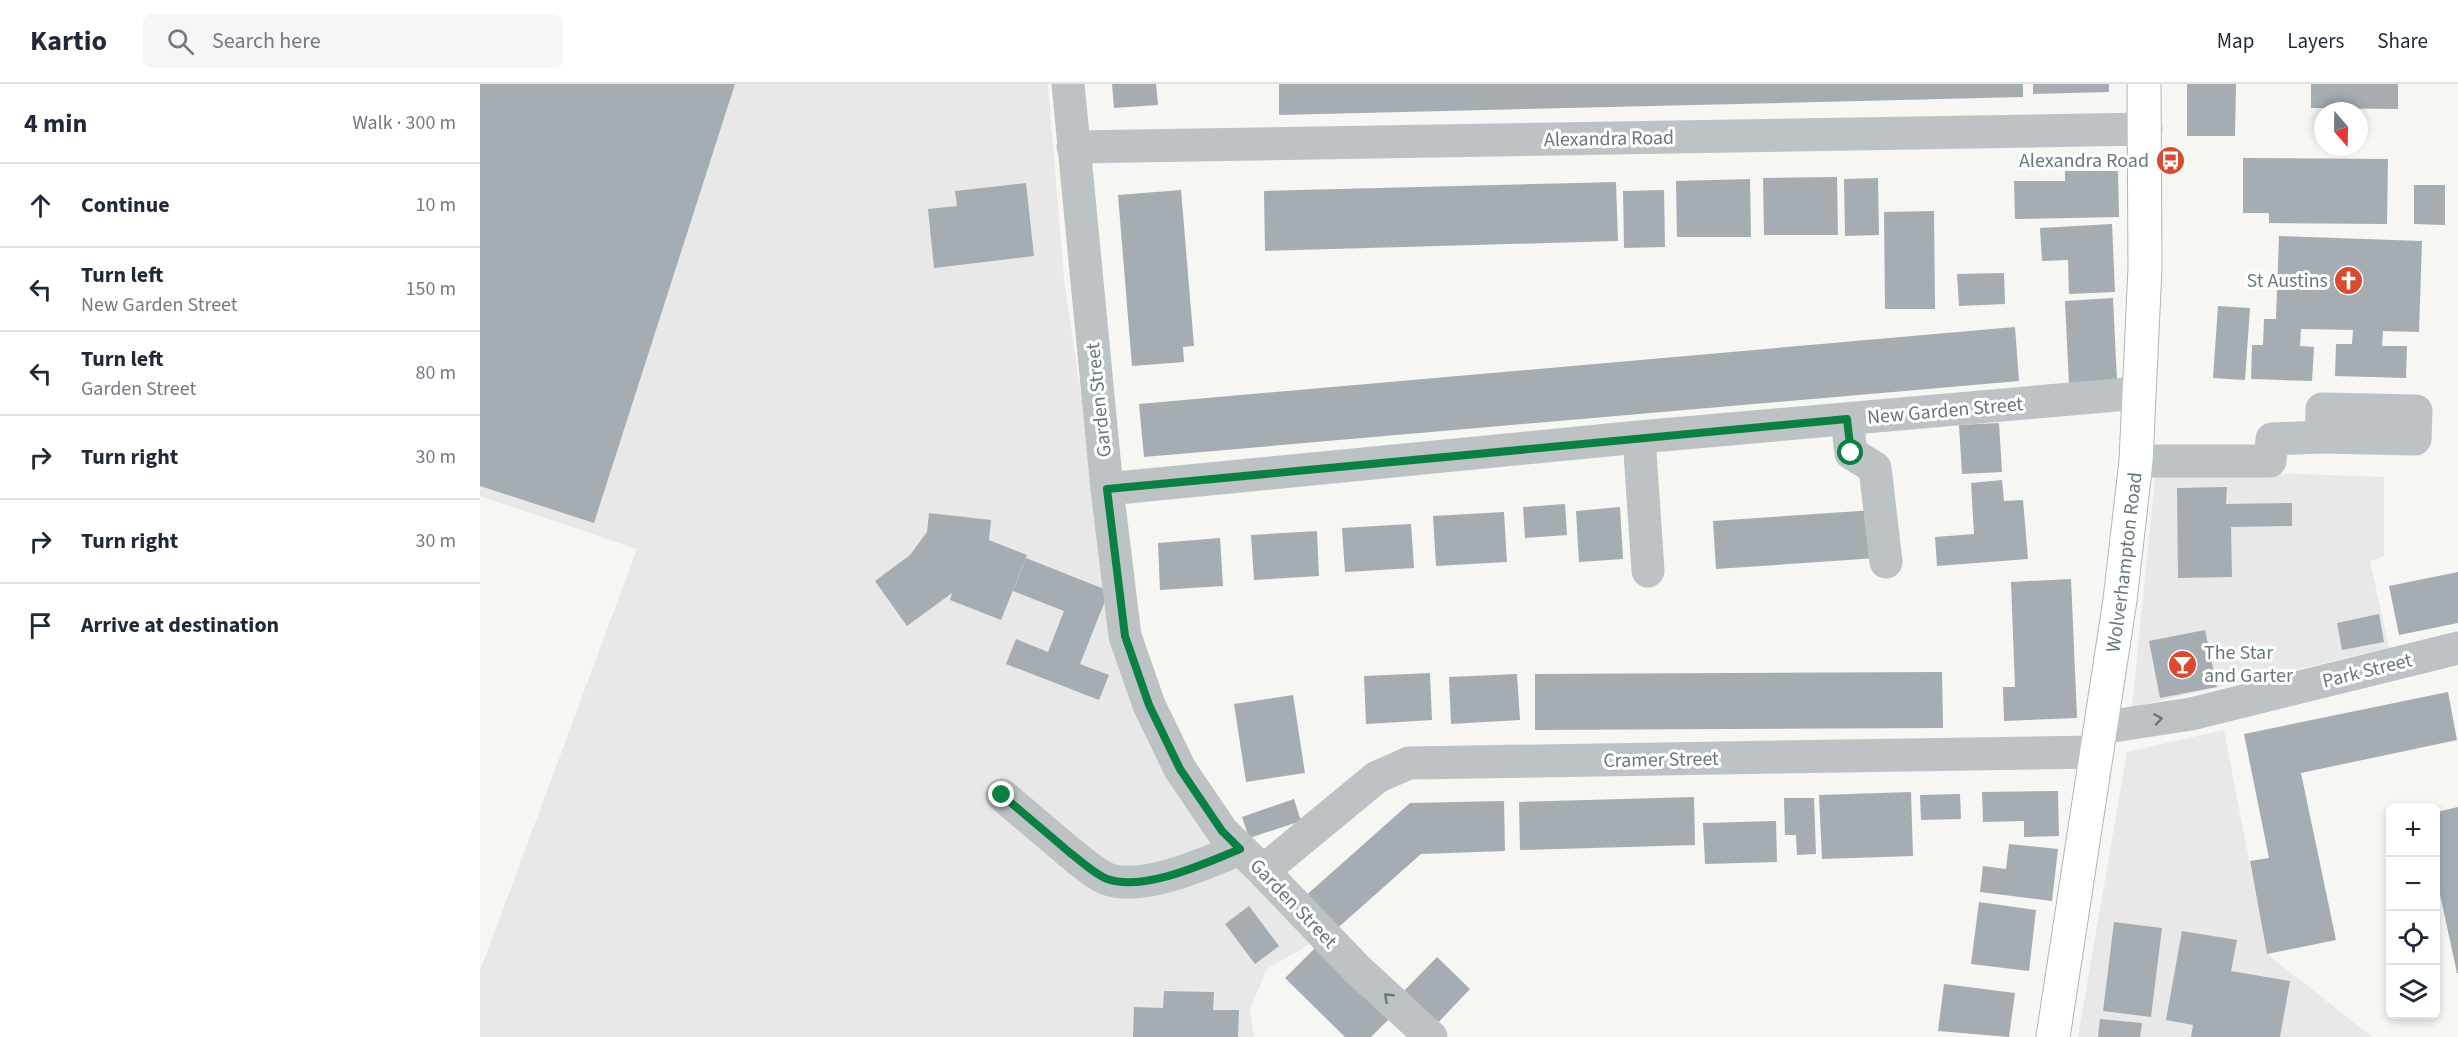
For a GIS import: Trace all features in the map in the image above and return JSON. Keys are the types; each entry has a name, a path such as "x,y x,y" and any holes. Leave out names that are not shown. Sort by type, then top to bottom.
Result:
{"highway":[{"name":"Wolverhampton Road","path":"2053,1037 2120,600 2136,461 2145,268 2144,84"}],"street":[{"name":"Garden Street","path":"1068,84 1107,489 1125,636 1149,705 1180,769 1222,831 1357,969 1431,1037"},
{"name":"Alexandra Road","path":"1073,147 2146,129"},
{"name":"New Garden Street","path":"1107,489 1639,437 2139,393"},
{"path":"1847,419 1851,453 1875,468 1886,562"},
{"path":"1639,437 1648,571"},
{"path":"2136,461 2270,461 2272,440 2321,437"},
{"name":"Park Street","path":"2098,740 2191,714 2458,648"},
{"name":"Cramer Street","path":"1002,795 1090,869 1107,879 1129,883 1151,879 1211,861 1252,860 1377,777 1409,763 2098,740"}],"shaded area":[{"path":"480,84 1048,84 1064,279 1101,532 1159,757 1310,944 1267,969 1250,1009 1254,1037 480,1037 480,971 637,549 480,496"},
{"path":"2156,469 2384,477 2384,556 2370,561 2389,648 2132,707"},
{"path":"2224,730 2267,954 2372,1037 2078,1037 2127,752"}],"building":[{"path":"480,84 735,84 594,523 480,486"},
{"path":"1112,84 1156,84 1158,105 1114,108"},
{"path":"1279,84 2023,84 2023,97 1279,115"},
{"path":"2033,84 2109,84 2109,92 2033,94"},
{"path":"2187,84 2236,84 2235,136 2187,136"},
{"path":"2311,84 2398,84 2398,109 2368,109 2368,102 2314,102 2314,108 2311,108"},
{"path":"2243,158 2388,159 2387,224 2269,223 2269,213 2243,213"},
{"path":"2065,171 2118,171 2119,217 2015,219 2014,181 2065,181"},
{"path":"1837,177 1838,235 1764,235 1763,178"},
{"path":"1878,178 1879,235 1845,236 1844,179"},
{"path":"1750,179 1751,237 1677,237 1676,181"},
{"path":"1616,182 1618,241 1265,251 1264,191"},
{"path":"1026,183 1034,256 934,268 928,209 957,206 955,191"},
{"path":"2414,185 2445,185 2445,225 2414,224"},
{"path":"1181,190 1194,346 1183,347 1184,362 1132,366 1118,195"},
{"path":"1664,190 1665,247 1624,248 1623,191"},
{"path":"1934,211 1935,309 1885,309 1884,212"},
{"path":"2112,224 2115,292 2069,294 2068,260 2042,261 2040,228"},
{"name":"St Austins","path":"2279,236 2422,241 2419,332 2383,331 2382,346 2407,346 2406,378 2335,376 2336,344 2352,344 2353,330 2301,329 2300,346 2314,347 2312,381 2251,379 2252,345 2263,345 2264,319 2276,319"},
{"path":"2004,273 2005,304 1959,306 1957,274"},
{"path":"2113,298 2117,381 2069,384 2065,301"},
{"path":"2218,306 2250,308 2245,380 2213,378"},
{"path":"2015,327 2019,381 1144,457 1139,404"},
{"path":"1999,423 2002,472 1962,474 1959,425"},
{"path":"2002,480 2004,501 2023,500 2028,559 1937,566 1935,537 1974,534 1971,483"},
{"path":"2227,487 2226,504 2292,503 2292,526 2231,527 2232,577 2178,578 2177,488"},
{"path":"1565,504 1567,535 1525,538 1523,507"},
{"path":"1620,507 1623,559 1579,562 1576,511"},
{"path":"1874,510 1877,558 1716,569 1713,521"},
{"path":"1504,512 1507,562 1436,566 1433,516"},
{"path":"929,513 991,520 989,540 1027,555 1001,620 950,600 952,593 907,626 875,581 910,555 927,532"},
{"path":"1411,524 1414,568 1345,572 1342,528"},
{"path":"1317,531 1319,576 1254,580 1251,535"},
{"path":"1220,538 1223,586 1160,590 1158,543"},
{"path":"1026,558 1109,591 1080,664 1109,675 1099,700 1006,664 1016,639 1048,652 1064,611 1013,591"},
{"path":"2458,572 2458,623 2399,635 2389,586"},
{"path":"2071,579 2077,718 2004,721 2003,687 2015,687 2011,582"},
{"path":"2379,614 2384,642 2342,650 2337,623"},
{"name":"The Star and Garter","path":"2205,630 2217,687 2160,698 2149,641"},
{"path":"1942,672 1943,728 1535,730 1535,674"},
{"path":"1430,673 1432,720 1366,724 1364,676"},
{"path":"1517,674 1520,720 1451,724 1449,677"},
{"path":"2448,692 2457,740 2301,773 2336,940 2267,954 2250,861 2269,858 2244,734"},
{"path":"1293,695 1305,773 1246,782 1234,704"},
{"path":"2058,791 2059,836 2024,837 2024,821 1983,822 1982,792"},
{"path":"1911,792 1913,856 1822,859 1819,795"},
{"path":"1960,794 1961,819 1921,820 1920,795"},
{"path":"1694,797 1695,845 1520,850 1519,802"},
{"path":"1784,798 1814,798 1816,854 1797,855 1796,835 1785,835"},
{"path":"1294,799 1301,821 1249,838 1242,817"},
{"path":"1504,801 1505,851 1421,854 1332,933 1302,899 1410,803"},
{"path":"2458,807 2458,973 2440,894 2440,811"},
{"path":"1776,821 1777,862 1705,864 1703,823"},
{"path":"2009,844 2058,849 2052,901 1980,892 1983,866 2006,869"},
{"path":"1979,902 2036,910 2029,971 1971,964"},
{"path":"1249,906 1279,946 1255,964 1225,924"},
{"path":"2114,922 2162,928 2151,1017 2103,1011"},
{"path":"2182,931 2237,940 2231,971 2290,981 2280,1037 2191,1037 2193,1025 2166,1020"},
{"path":"1317,946 1390,1018 1371,1037 1345,1037 1285,978"},
{"path":"1437,957 1470,989 1433,1028 1399,996"},
{"path":"1944,984 2015,993 2009,1037 1938,1031"},
{"path":"1164,991 1214,992 1213,1010 1239,1010 1238,1037 1133,1037 1134,1007 1163,1008"},
{"path":"2100,1019 2142,1023 2140,1037 2098,1037"}],"place":[{"name":"Alexandra Road","path":"2170,160"},
{"name":"St Austins","path":"2349,280"},
{"name":"The Star and Garter","path":"2183,664"}],"route":[{"path":"1002,795 1090,869 1107,879 1129,883 1151,879 1211,861 1240,849 1222,831 1180,769 1149,705 1125,636 1107,489 1847,419 1851,453"}]}
